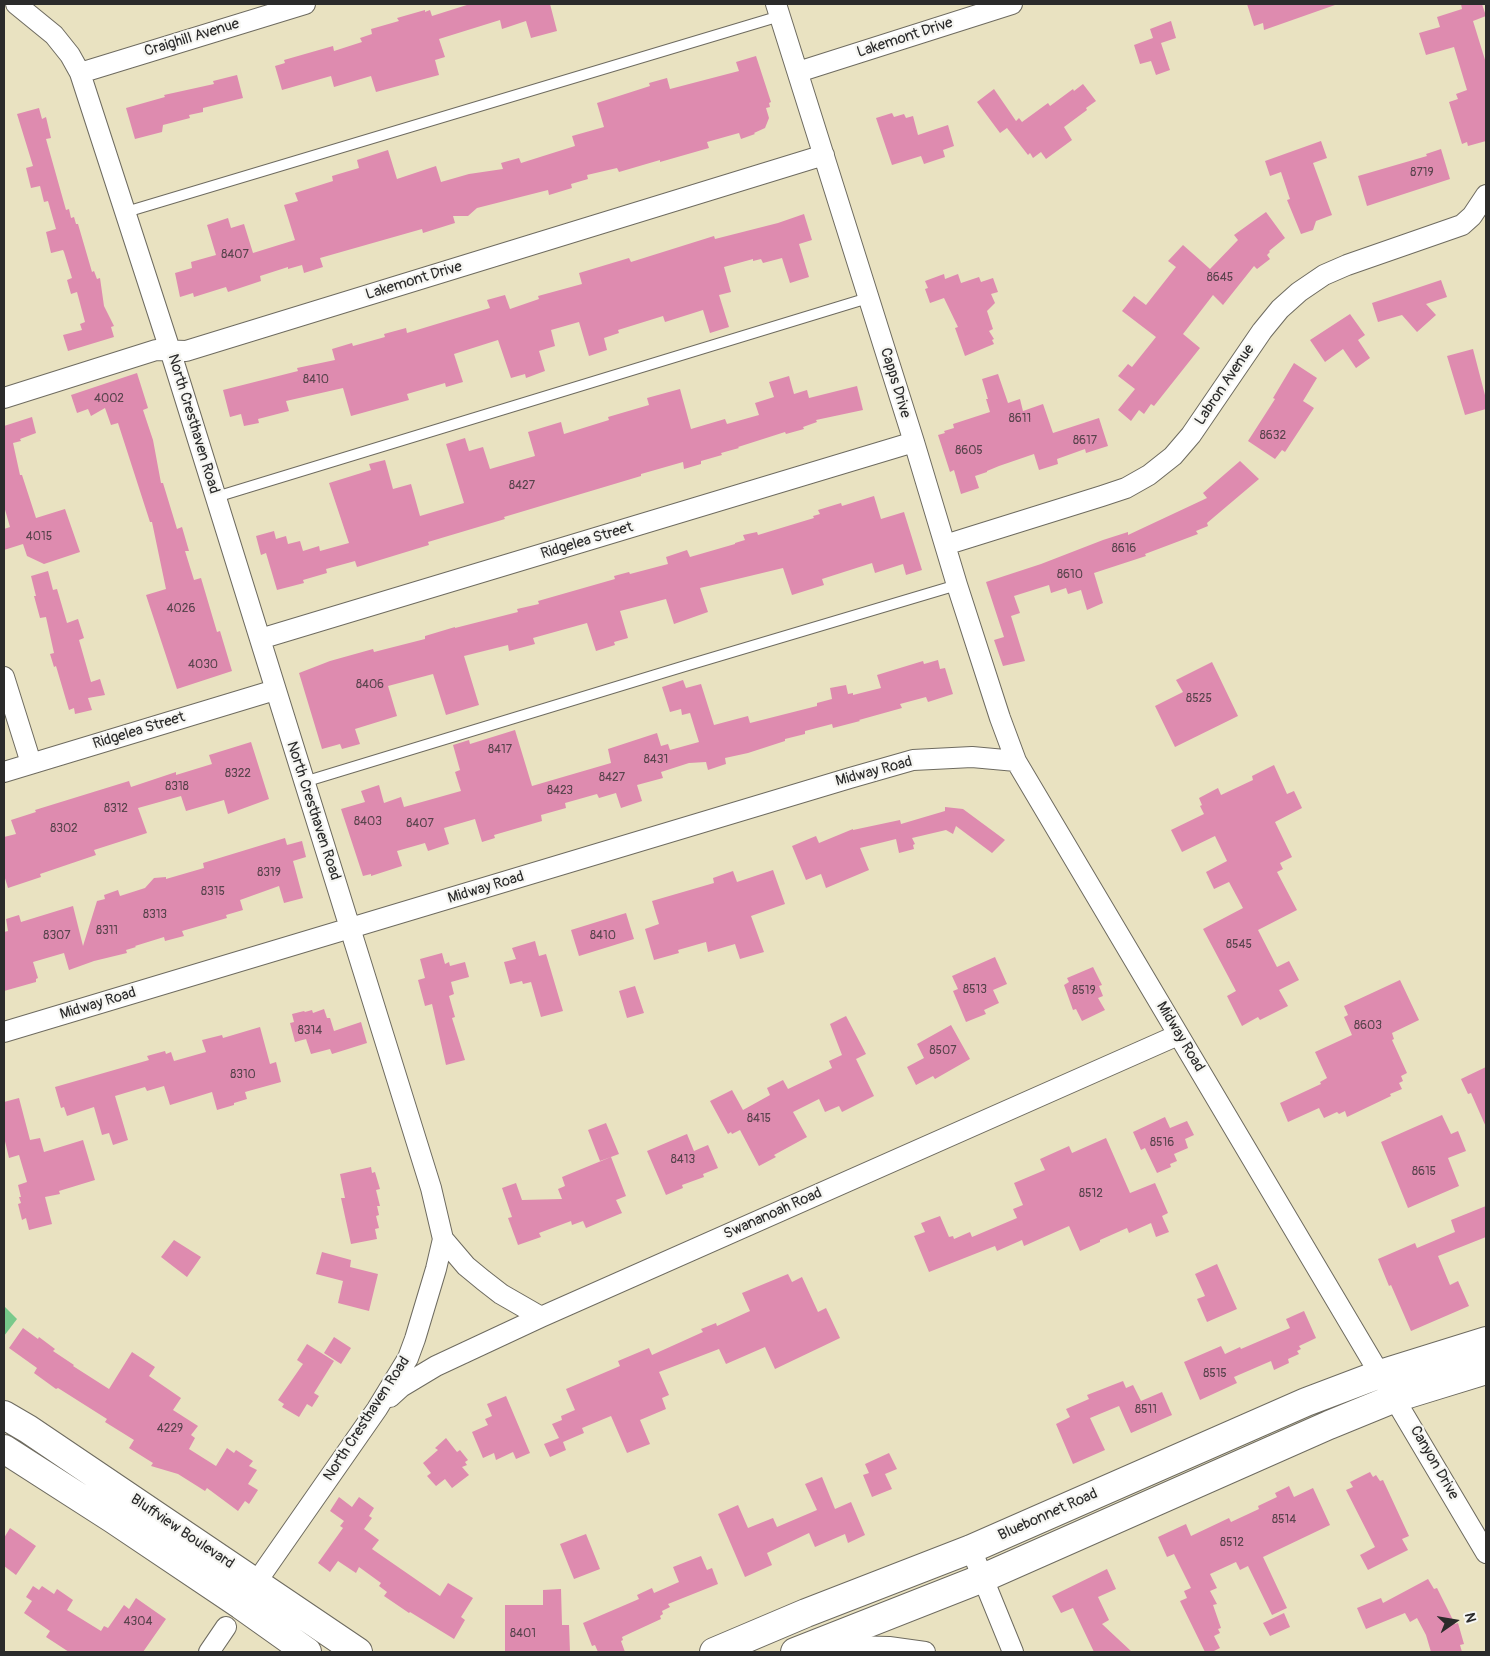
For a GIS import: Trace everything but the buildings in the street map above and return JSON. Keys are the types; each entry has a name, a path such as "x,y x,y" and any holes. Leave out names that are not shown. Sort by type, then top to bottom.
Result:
{"main road":[{"path":"1380,1374 1486,1341"},
{"path":"1395,1398 1486,1370"},
{"name":"Bluebonnet Road","path":"714,1652 806,1613 972,1549 1297,1406 1380,1374"},
{"name":"Bluebonnet Road","path":"799,1651 983,1578 1329,1425 1395,1398"},
{"name":"Bluffview Boulevard","path":"4,1415 28,1429 358,1652"},
{"name":"Bluffview Boulevard","path":"4,1448 96,1508 233,1616 307,1652"}],"street":[{"name":"North Cresthaven Road","path":"16,4 54,35 70,55 80,73 170,350 431,1188 442,1239 436,1269 415,1340 404,1365 377,1409 208,1652"},
{"name":"Craighill Avenue","path":"80,73 305,4"},
{"name":"Lakemont Drive","path":"798,72 1012,4"},
{"name":"Capps Drive","path":"778,10 957,585 1000,718 1016,761"},
{"name":"Lakemont Drive","path":"4,398 156,350 186,351 824,155"},
{"name":"Labron Avenue","path":"945,545 1126,488 1149,475 1173,456 1191,435 1262,331 1280,309 1299,292 1324,276 1347,265 1462,225 1472,216 1486,195"},
{"name":"Ridgelea Street","path":"260,639 914,442"},
{"path":"4,677 31,763"},
{"name":"Ridgelea Street","path":"4,772 275,690"},
{"name":"Midway Road","path":"4,1032 913,760 972,758 1016,761 1380,1374"},
{"name":"Swananoah Road","path":"377,1409 402,1387 436,1366 541,1317 1178,1035"},
{"path":"442,1239 466,1266 483,1280 501,1294 541,1317"},
{"name":"Canyon Drive","path":"1380,1374 1486,1553"},
{"path":"972,1549 1007,1650"},
{"path":"799,1651 889,1647 925,1652"}],"lane":[{"path":"126,212 778,10"},
{"path":"216,497 868,298"},
{"path":"304,782 957,585"}],"green space":[{"path":"4,1306 17,1319 4,1336"}]}
